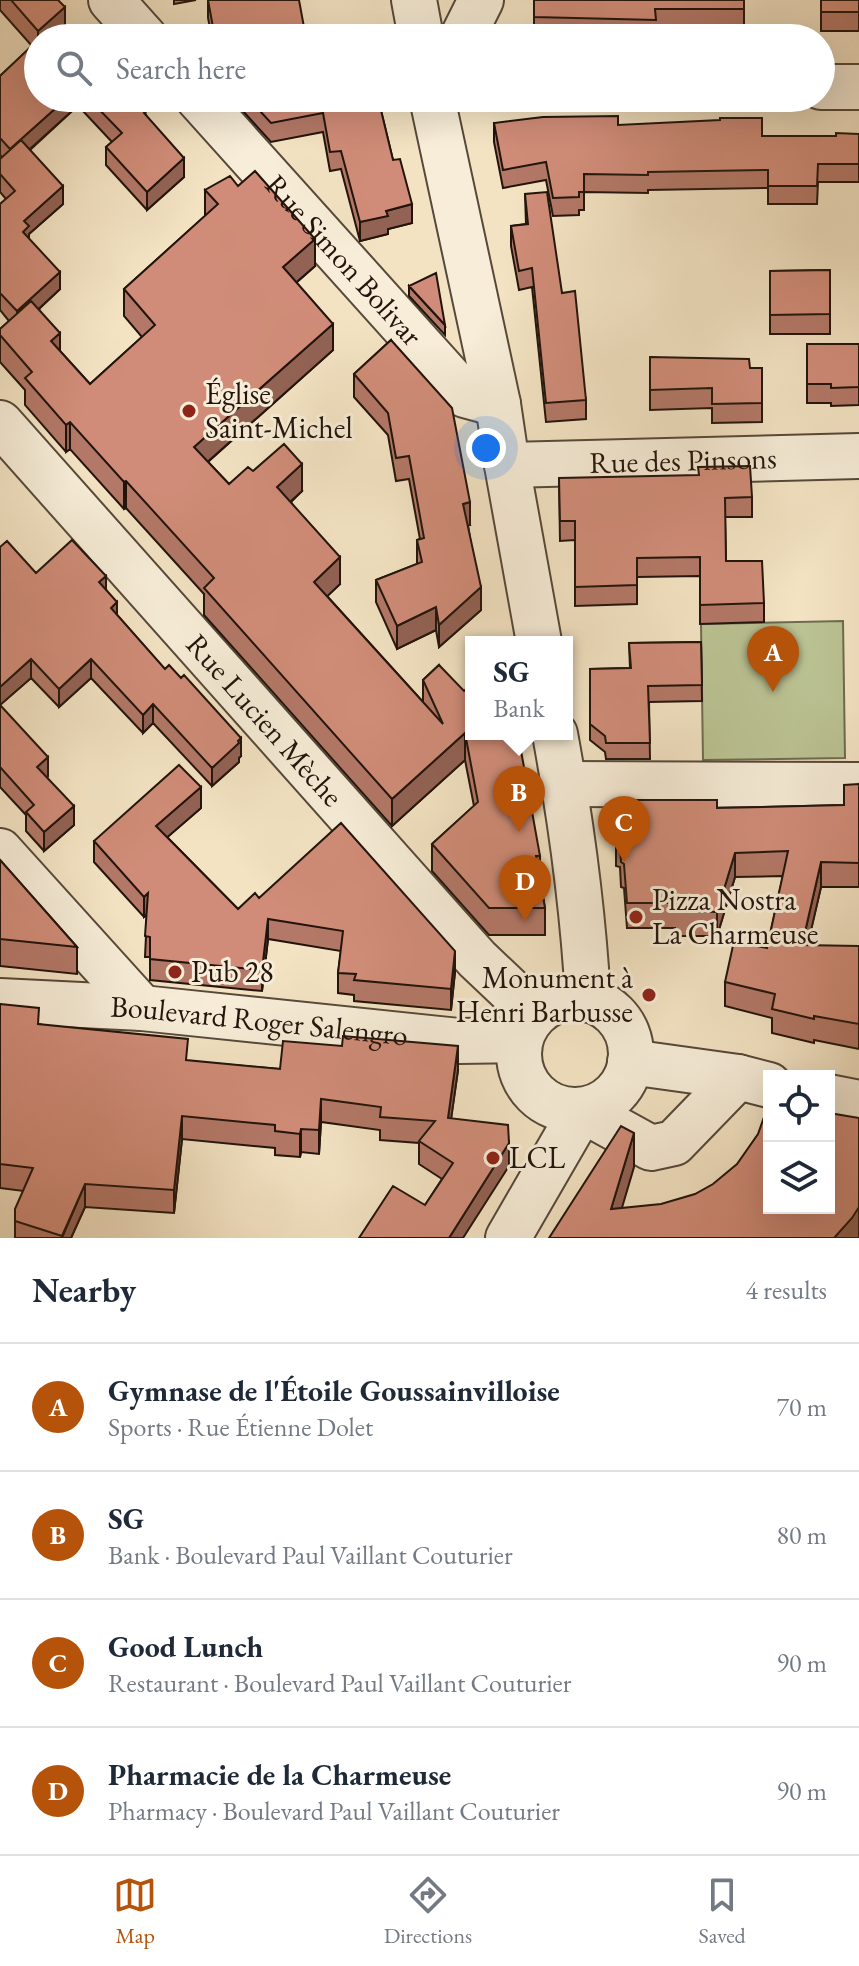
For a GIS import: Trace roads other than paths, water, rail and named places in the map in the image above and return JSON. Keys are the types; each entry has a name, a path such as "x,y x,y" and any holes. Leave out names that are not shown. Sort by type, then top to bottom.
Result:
{"street":[{"path":"111,0 132,24"},
{"path":"414,0 418,24"},
{"path":"469,24 481,0"},
{"path":"835,87 859,87"},
{"name":"Rue Simon Bolivar","path":"211,112 465,395 498,404"},
{"path":"435,112 498,404 538,636"},
{"name":"Rue Lucien Mèche","path":"0,423 477,959 527,1027"},
{"name":"Rue des Pinsons","path":"507,465 859,456"},
{"path":"556,740 585,944 588,999"},
{"path":"564,784 859,785"},
{"path":"0,851 142,1008"},
{"path":"569,998 588,999 604,1005 617,1016 626,1030 630,1062 625,1079 614,1094 600,1105 582,1110 554,1107 532,1092 523,1077 519,1059 527,1027 550,1003 569,998"},
{"name":"Boulevard Roger Salengro","path":"0,1001 142,1008 459,1041 527,1027"},
{"path":"630,1062 753,1081"},
{"path":"582,1110 651,1148 674,1143 753,1081"},
{"path":"835,1098 859,1103"},
{"path":"508,1238 582,1110"}],"place":[{"name":"Église Saint-Michel","path":"189,411"},
{"name":"Gymnase de l'Étoile Goussainvilloise","path":"773,692"},
{"name":"SG","path":"519,832"},
{"name":"Good Lunch","path":"624,862"},
{"name":"Pizza Nostra La Charmeuse","path":"636,917"},
{"name":"Pharmacie de la Charmeuse","path":"525,921"},
{"name":"Pub 28","path":"175,972"},
{"name":"Monument à Henri Barbusse","path":"649,995"},
{"name":"LCL","path":"493,1158"}]}
